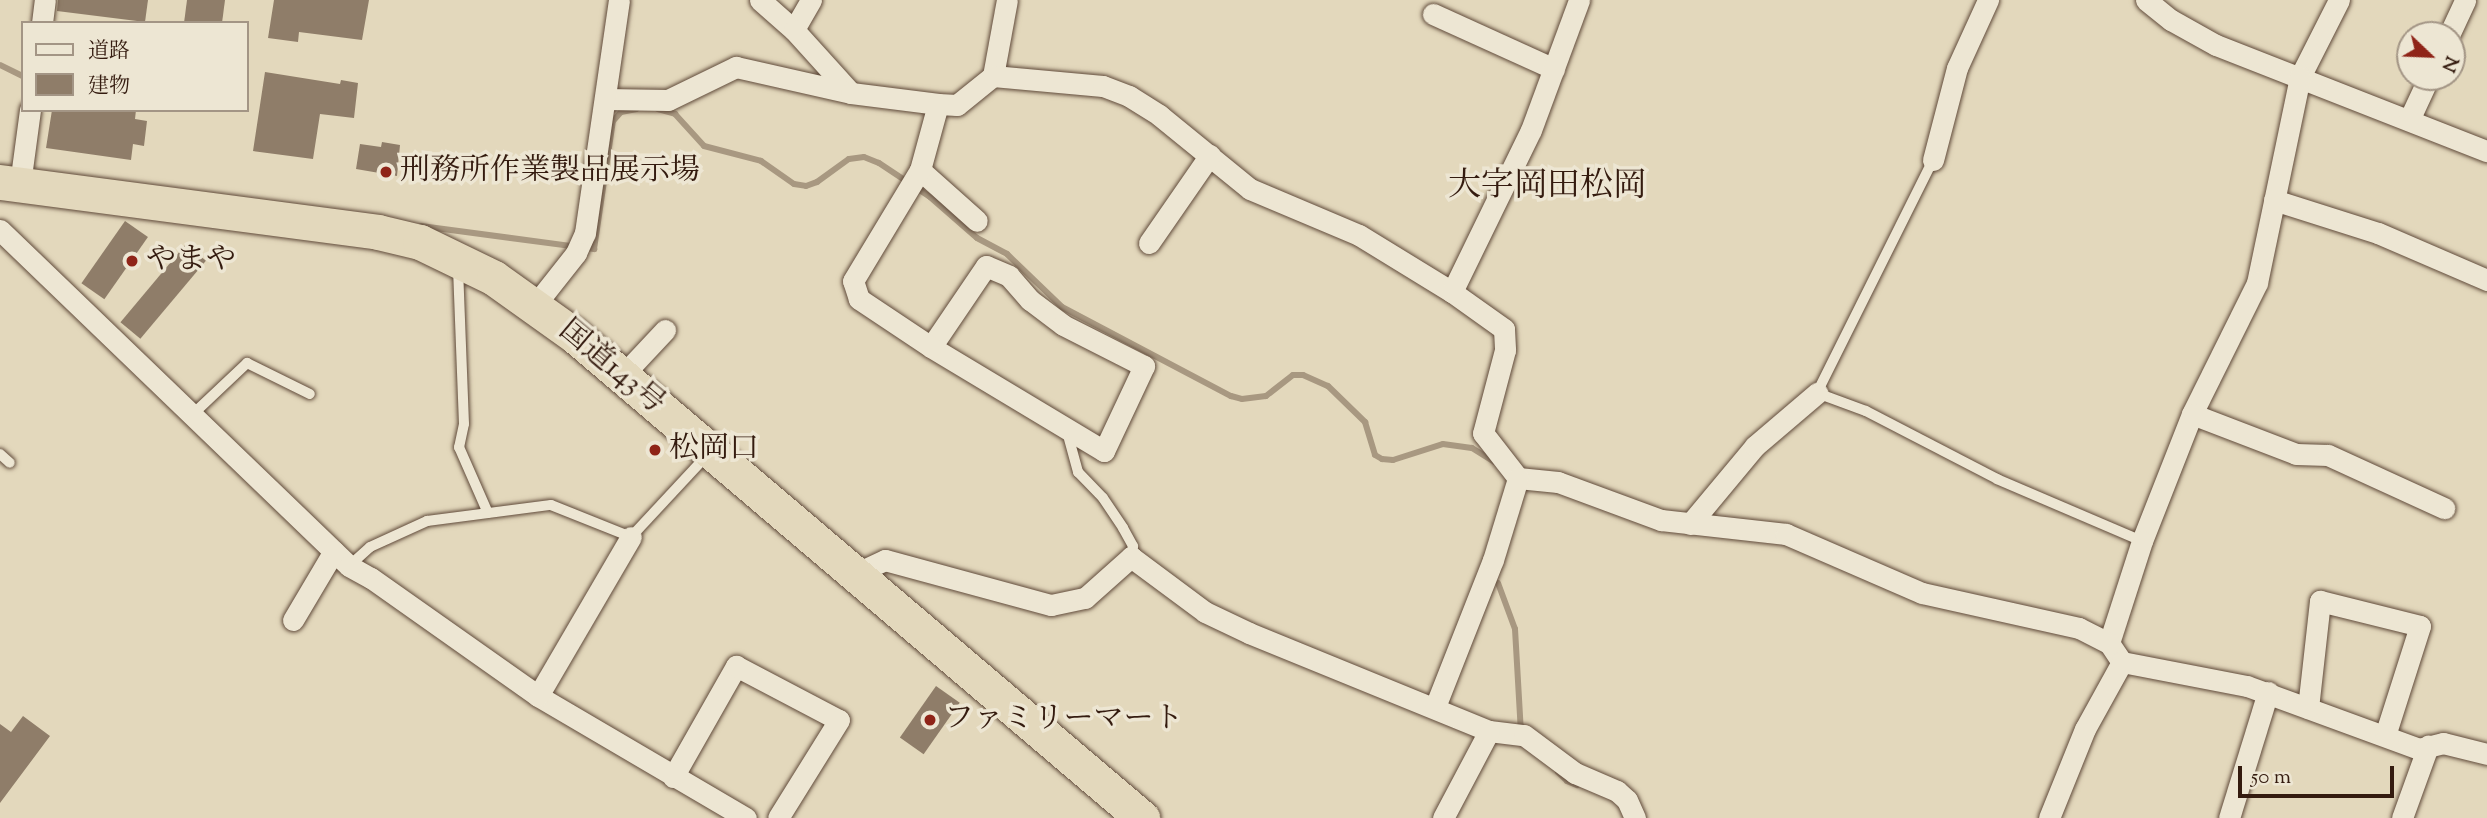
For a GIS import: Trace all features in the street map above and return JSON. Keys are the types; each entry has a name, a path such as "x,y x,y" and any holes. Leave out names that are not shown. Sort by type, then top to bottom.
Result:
{"highway":[{"name":"国道143号","path":"10,183 378,232 420,242 458,258 534,305 622,376 1142,818"}],"street":[{"path":"42,21 45,0"},
{"path":"534,305 576,253 585,233 619,0"},
{"path":"760,0 794,30 851,93"},
{"path":"794,30 811,0"},
{"path":"606,99 668,100 736,67 851,93 957,105 993,76 1007,0"},
{"path":"1452,292 1531,130 1579,0"},
{"path":"1933,160 1957,68 1988,0"},
{"path":"2146,0 2171,20 2216,45 2487,151"},
{"path":"2109,643 2141,541 2192,414 2257,283 2300,77 2339,0"},
{"path":"2456,21 2466,0"},
{"path":"1433,14 1554,69"},
{"path":"993,76 1112,90 1129,96 1159,115 1251,189 1359,235 1452,292 1504,329 1505,350 1483,433 1518,478 1558,482 1661,520 1786,534 1922,593 2078,628 2109,643 2122,662 2267,692 2418,749 2443,743 2487,754"},
{"path":"2409,120 2423,91"},
{"path":"931,347 986,266 1009,276 1030,300 1063,325 1144,366 1104,451 931,347 859,299 853,281 915,178 938,104"},
{"path":"10,183 29,112"},
{"path":"1149,243 1210,155"},
{"path":"915,178 977,222"},
{"path":"2274,200 2378,233 2487,280"},
{"path":"1,232 342,559 538,696 746,818"},
{"path":"622,376 665,330"},
{"path":"1690,524 1755,446 1818,393"},
{"path":"2192,414 2296,454 2328,455 2444,508"},
{"path":"1435,707 1493,560 1518,478"},
{"path":"538,696 631,537"},
{"path":"855,574 885,560 1051,605 1085,598 1131,557 1205,612 1261,638 1489,731 1520,734 1576,773 1617,792 1627,800 1635,818"},
{"path":"293,620 342,559"},
{"path":"2308,708 2320,601 2420,626 2385,736"},
{"path":"2049,818 2085,729 2122,662"},
{"path":"673,777 736,666 839,720 778,818"},
{"path":"2229,818 2267,692"},
{"path":"1443,818 1489,731"},
{"path":"2402,818 2428,746"}],"lane":[{"path":"1933,160 1818,393 1866,411 1997,480 2141,541"},
{"path":"458,258 464,424 459,447 488,513"},
{"path":"192,415 247,363 310,394"},
{"path":"1066,428 1078,472 1103,498 1133,545 1131,557"},
{"path":"342,559 427,520 551,505 631,537 710,452"},
{"path":"0,454 10,463"}],"building":[{"path":"58,0 148,0 145,21 57,11"},
{"path":"187,0 225,0 222,21 184,21"},
{"path":"274,0 369,0 362,40 299,32 298,42 268,38"},
{"path":"265,72 340,84 341,80 358,83 354,118 320,114 313,159 253,151"},
{"path":"52,112 136,112 135,119 147,121 144,146 133,144 131,160 46,148"},
{"path":"382,142 400,145 397,176 356,169 360,144 381,147"},
{"path":"125,221 148,237 104,299 81,283"},
{"path":"186,244 206,261 140,339 120,322"},
{"name":"ファミリーマート","path":"936,686 960,703 924,754 900,738"},
{"path":"23,716 50,736 0,803 0,724 11,732"}],"waterway":[{"path":"0,65 21,75"},
{"path":"421,226 594,249 613,121 621,112 637,109"},
{"path":"658,109 675,114 704,146 761,161 794,184 806,186 817,182 849,159 864,157 879,163 930,197 977,238 1007,254 1062,307 1231,396 1242,399 1266,396 1293,375 1303,375 1328,386 1365,422 1375,455 1382,459 1393,460 1443,444 1472,448 1494,462"},
{"path":"1498,583 1515,629 1521,732"},
{"path":"1558,772 1567,781 1577,785"}],"place":[{"name":"刑務所作業製品展示場","path":"386,172"},
{"name":"やまや","path":"132,261"},
{"name":"松岡口","path":"655,450"},
{"name":"ファミリーマート","path":"930,720"}],"district":[{"name":"大字岡田松岡","path":"1547,188"}]}
